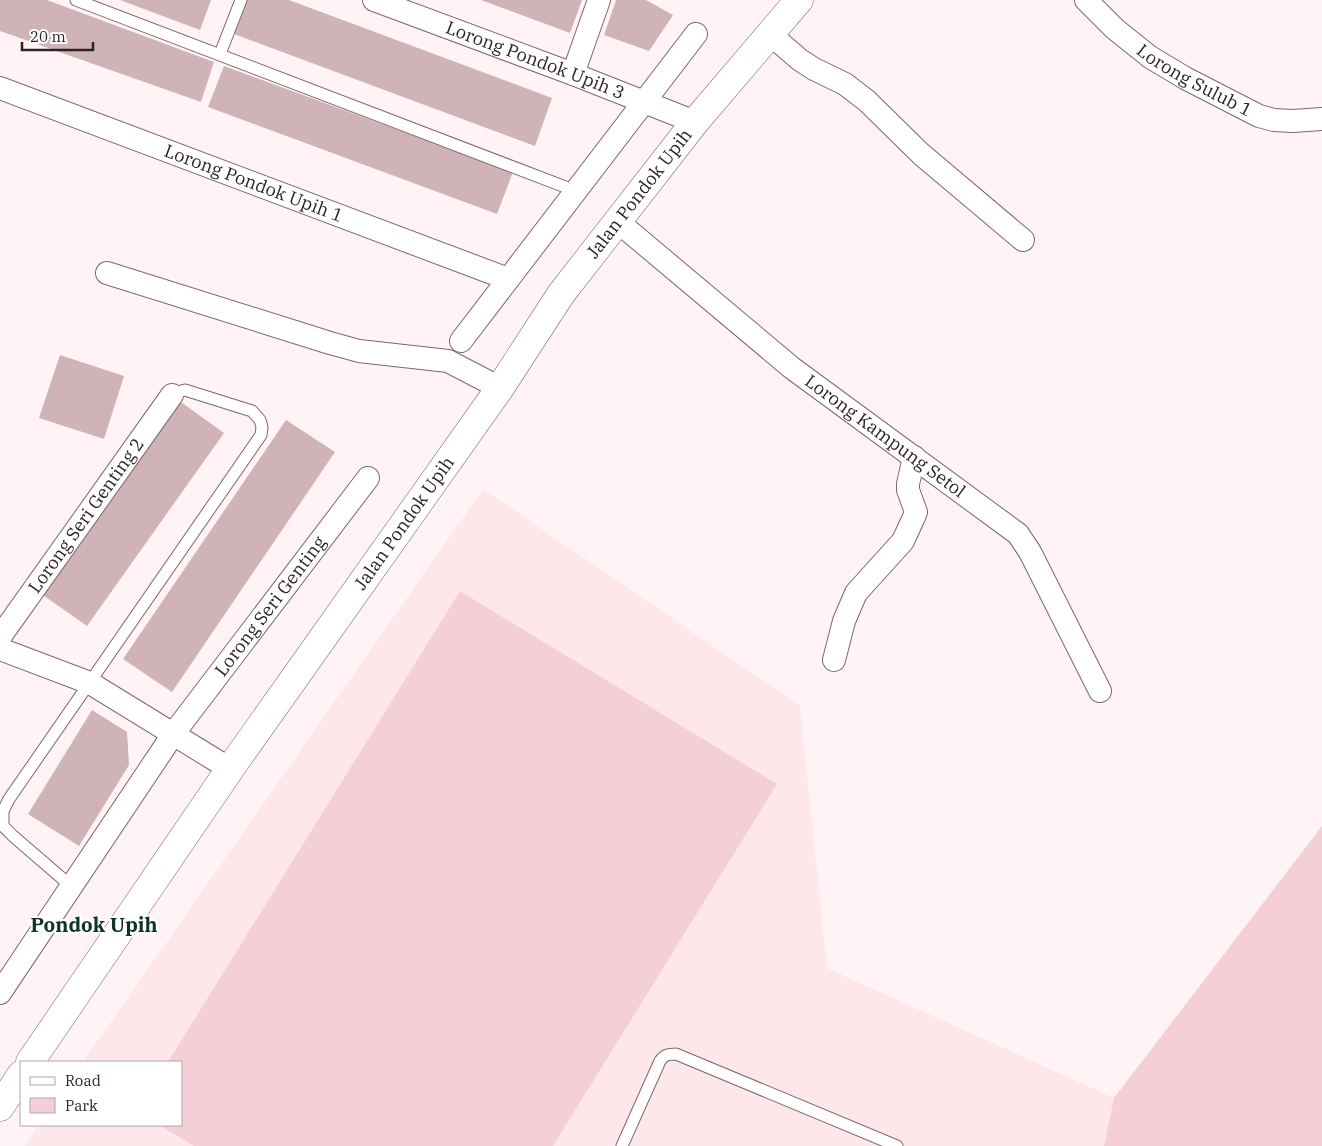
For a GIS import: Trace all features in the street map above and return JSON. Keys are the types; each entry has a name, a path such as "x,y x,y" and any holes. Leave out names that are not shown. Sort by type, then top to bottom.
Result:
{"main road":[{"name":"Jalan Pondok Upih","path":"31,1061 230,769 500,388 561,294 695,122 799,0"},
{"path":"0,1107 20,1077"}],"street":[{"name":"Lorong Pondok Upih 3","path":"374,0 573,74 695,122"},
{"path":"573,74 599,0"},
{"name":"Lorong Sulub 1","path":"1086,0 1116,29 1150,57 1185,78 1259,116 1274,120 1293,121 1322,119"},
{"path":"461,341 696,34"},
{"path":"771,35 800,60 845,84 866,101 921,154 1023,240"},
{"name":"Lorong Pondok Upih 1","path":"0,88 508,279"},
{"name":"Lorong Kampung Setol","path":"617,221 772,352 1018,534 1030,552 1100,691"},
{"path":"108,273 330,343 359,350 448,361 500,388"},
{"name":"Lorong Seri Genting 2","path":"0,637 172,395"},
{"path":"834,660 844,621 856,593 903,541 914,517 915,507 908,490 908,484 914,457"},
{"name":"Lorong Seri Genting","path":"0,993 174,733 368,478"},
{"path":"0,649 90,683 230,769"}],"lane":[{"path":"76,0 576,191"},
{"path":"220,54 241,0"},
{"path":"72,886 12,836 3,826 3,811 9,799 261,435 262,427 260,420 252,410 186,390 172,395"},
{"path":"622,1146 660,1061 664,1055 668,1054 676,1054 897,1146"}],"shaded area":[{"path":"483,489 800,706 827,968 1114,1098 1104,1146 25,1146 38,1126 182,1126 182,1061 84,1061"}],"green space":[{"path":"460,591 777,784 553,1146 194,1146 161,1126 182,1126 182,1061 169,1061"},
{"path":"1322,826 1322,1146 1104,1146 1114,1098"}],"building":[{"path":"0,0 47,0 214,62 201,102 0,31"},
{"path":"120,0 211,0 200,30"},
{"path":"246,0 289,0 552,98 535,146 234,34"},
{"path":"481,0 582,0 570,33"},
{"path":"616,0 646,0 673,15 649,51 604,35"},
{"path":"224,66 513,172 497,214 208,107"},
{"path":"60,355 124,376 104,439 39,418"},
{"path":"178,400 224,433 87,626 40,593"},
{"path":"286,420 335,452 172,692 123,659"},
{"path":"92,710 127,732 129,765 79,846 28,814"}],"district":[{"name":"Pondok Upih","path":"94,925"}]}
